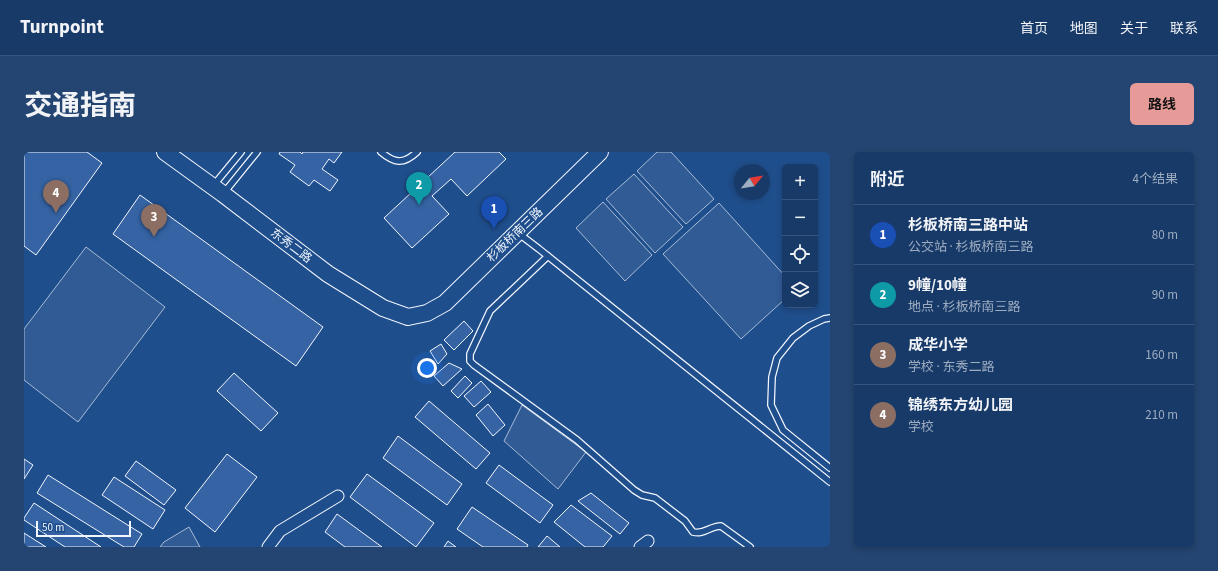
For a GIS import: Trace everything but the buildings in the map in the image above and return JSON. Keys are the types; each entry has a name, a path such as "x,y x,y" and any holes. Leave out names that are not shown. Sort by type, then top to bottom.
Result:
{"street":[{"name":"东秀二路","path":"165,152 218,190 328,274 383,308 408,317 427,313"},
{"name":"杉板桥南三路","path":"427,313 445,303 600,152"},
{"path":"268,547 280,531 338,496"}],"lane":[{"path":"218,190 241,152"},
{"path":"218,190 257,152"},
{"path":"381,152 389,159 397,162 411,157 416,152"},
{"path":"518,233 830,482"},
{"path":"548,256 490,311 470,354 470,361 577,440 634,490 642,495 655,498 661,502 685,521 693,532 703,532 720,526 750,547"},
{"path":"830,318 824,319 810,326 793,338 777,358 772,377 771,405 783,430 830,468"}],"shaded area":[{"path":"657,152 671,152 714,199 686,224 637,171"},
{"path":"634,174 683,227 655,253 606,199"},
{"path":"603,202 652,255 625,281 576,228"},
{"path":"719,203 782,273 782,302 741,339 663,254"},
{"path":"86,247 165,307 78,422 24,380 24,329"},
{"path":"522,405 586,452 558,489 504,441"},
{"path":"189,527 200,547 160,547 164,542"}],"place":[{"name":"9幢/10幢","path":"419,205"},
{"name":"锦绣东方幼儿园","path":"56,213"},
{"name":"杉板桥南三路中站","path":"494,229"},
{"name":"成华小学","path":"154,237"}]}
